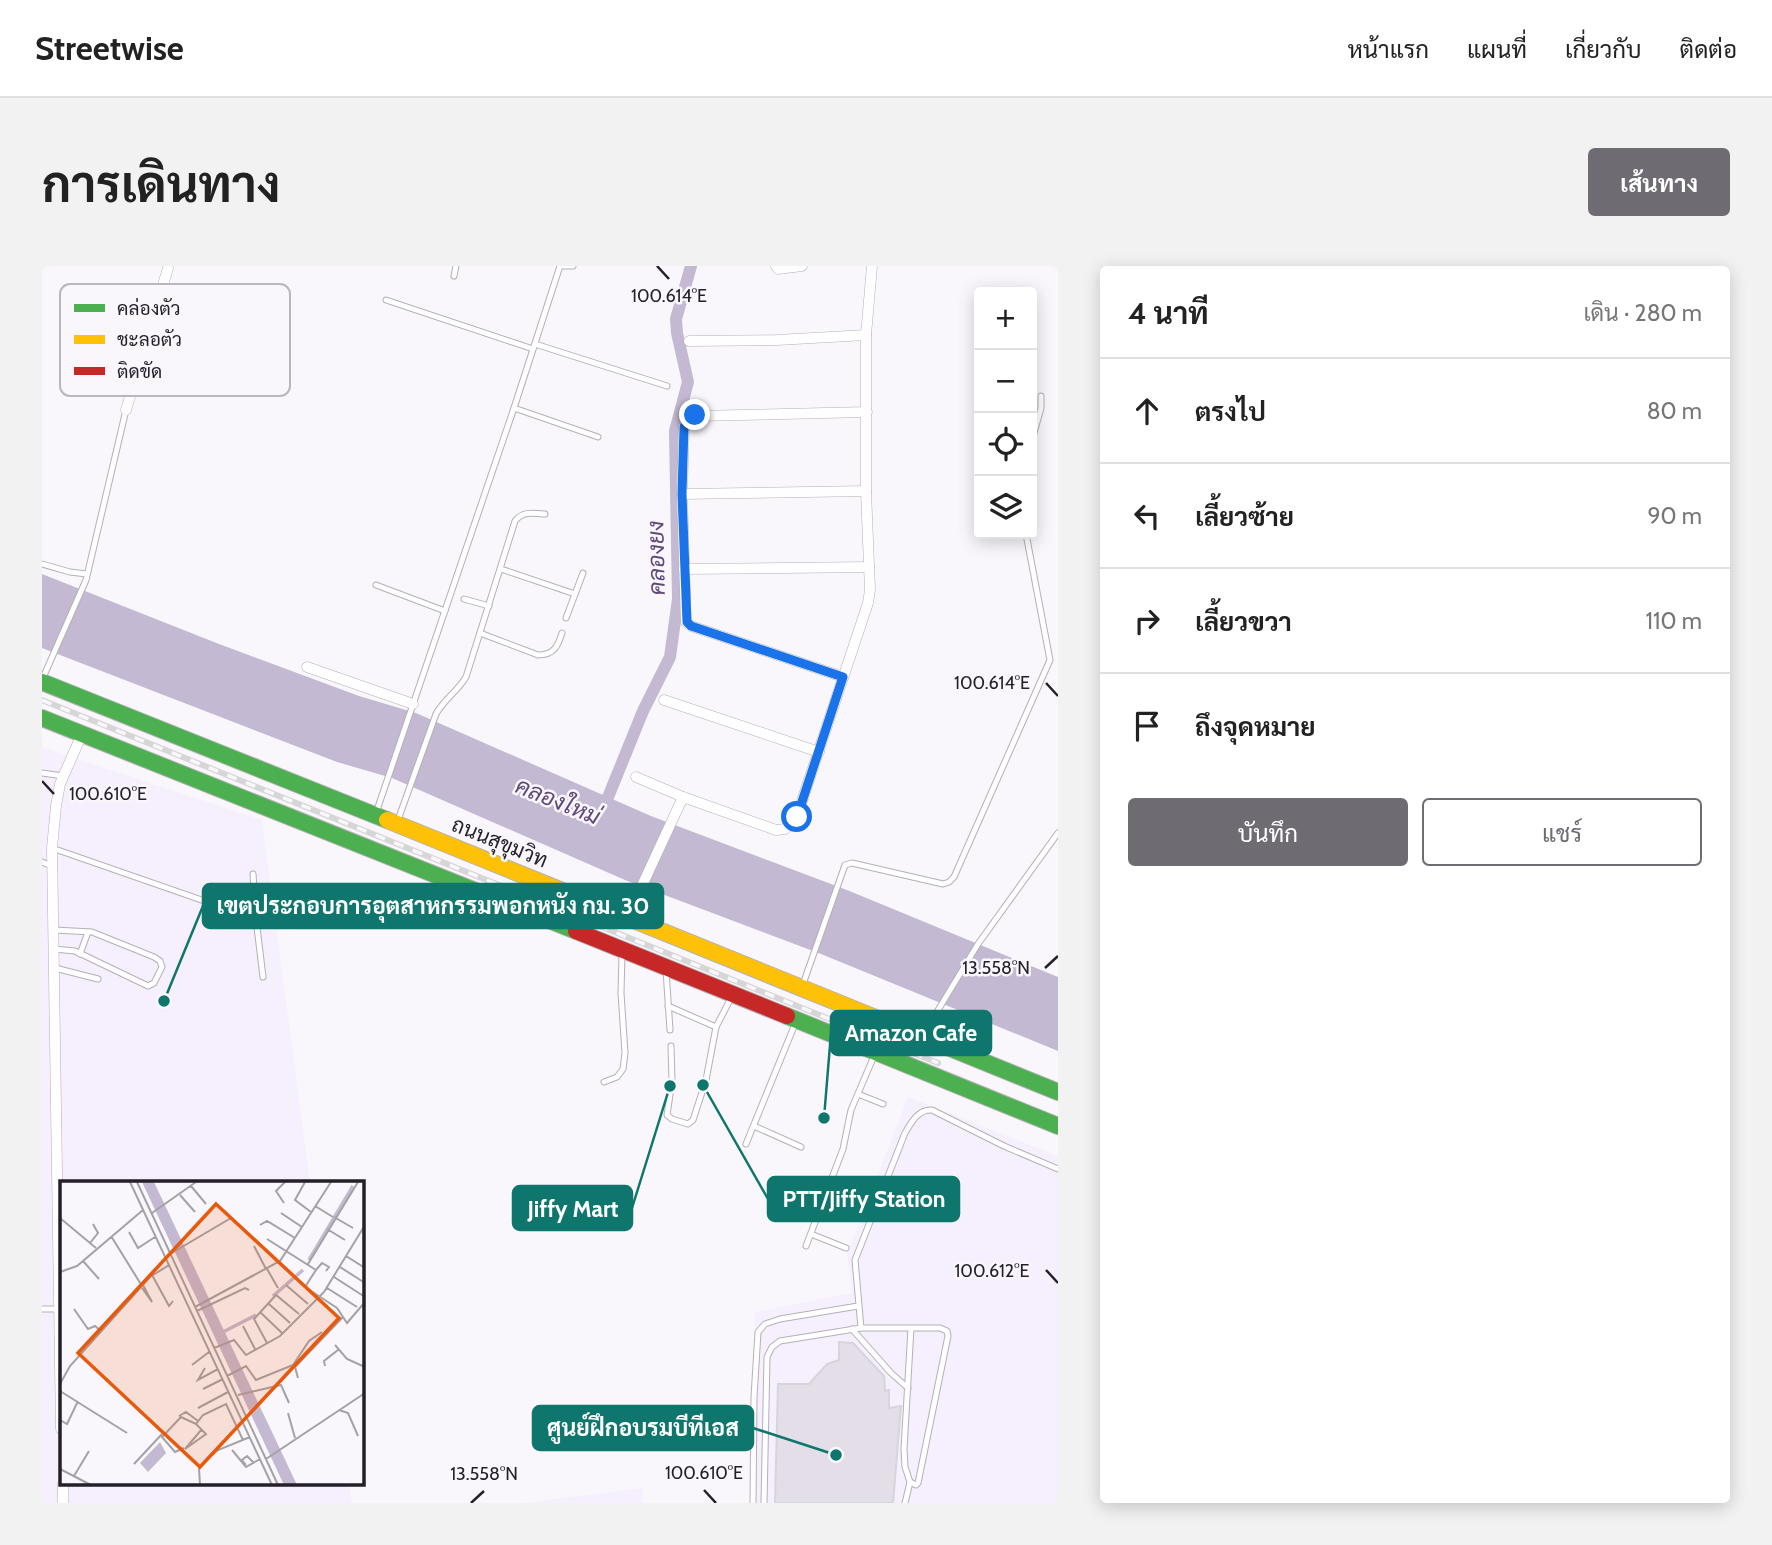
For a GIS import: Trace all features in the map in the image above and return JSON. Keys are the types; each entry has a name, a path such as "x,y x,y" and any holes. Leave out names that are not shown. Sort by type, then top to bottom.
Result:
{"highway":[{"name":"ถนนสุขุมวิท","path":"42,681 397,822 1058,1092"},
{"path":"42,718 1058,1126"}],"street":[{"path":"776,266 779,269 802,266"},
{"path":"636,777 776,830 785,828 797,817 868,603 866,335 872,266"},
{"path":"164,284 169,268"},
{"path":"689,341 866,335"},
{"path":"126,410 130,396"},
{"path":"843,677 691,626 685,615 682,494 684,427 687,420 695,415 867,412"},
{"path":"682,494 866,491"},
{"path":"684,569 869,567"},
{"path":"307,667 413,706"},
{"path":"664,700 819,752"},
{"path":"60,1389 55,968 47,864 63,776 82,734"},
{"path":"628,916 683,797"},
{"path":"42,939 54,939"}],"lane":[{"path":"454,276 456,266"},
{"path":"376,814 560,266 573,266"},
{"path":"386,300 667,386"},
{"path":"1037,422 1041,396"},
{"path":"514,408 598,437"},
{"path":"42,681 86,577 126,410"},
{"path":"397,822 436,713 466,677 515,521 526,513 545,514"},
{"path":"801,989 845,865 852,863 943,884 954,877 1050,660 1027,539"},
{"path":"42,564 86,577"},
{"path":"501,569 575,594"},
{"path":"566,618 583,573"},
{"path":"376,585 445,611"},
{"path":"464,599 489,606"},
{"path":"480,633 538,655 548,655 554,651 562,633"},
{"path":"42,773 63,776"},
{"path":"922,1037 978,944 1058,833"},
{"path":"52,848 256,919"},
{"path":"253,874 263,977"},
{"path":"88,932 104,936 153,957 160,961 162,967 154,983 148,986 54,939 88,932"},
{"path":"80,954 88,932"},
{"path":"604,1082 617,1077 623,1069 625,1053 621,993 622,949"},
{"path":"666,967 670,1030"},
{"path":"55,968 99,979"},
{"path":"671,1046 672,1081 667,1115 688,1125 693,1120 706,1080 716,1027 733,995"},
{"path":"668,1006 716,1027"},
{"path":"746,1144 796,1021"},
{"path":"806,1246 843,1149 847,1124 875,1054"},
{"path":"858,1094 883,1104"},
{"path":"861,1328 855,1261 905,1133 922,1111 932,1110 1058,1169"},
{"path":"754,1126 801,1147"},
{"path":"811,1234 846,1248"},
{"path":"753,1503 758,1332 769,1321 858,1306"},
{"path":"42,1309 58,1309"},
{"path":"905,1503 910,1482 905,1467 904,1449 911,1328"},
{"path":"764,1503 765,1379 767,1357 772,1347 780,1341 852,1329 940,1328 947,1331 918,1483 916,1485 910,1482"},
{"path":"852,1329 884,1366 908,1388"}],"shaded area":[{"path":"42,747 262,820 310,1181 60,1181 60,1486 349,1486 352,1503 42,1503"},
{"path":"908,1097 1058,1156 1058,1503 752,1503 755,1312 852,1293 847,1254"},
{"path":"643,1488 643,1503 524,1503"}],"water":[{"name":"คลองใหม่","path":"42,574 219,644 359,696 416,713 651,816 847,890 1058,977 1058,1051 821,954 625,880 392,778 337,762 42,648"}],"building":[{"path":"839,1342 853,1343 884,1376 885,1391 889,1390 889,1408 901,1406 893,1503 775,1503 778,1384 809,1384 827,1364 839,1360"}],"waterway":[{"name":"คลองยง","path":"602,812 643,711 670,657 678,599 675,431 688,382 676,319 691,266"}],"railway":[{"path":"42,700 938,1063"}],"traffic: fast":[{"path":"42,682 387,820"},
{"path":"42,718 576,931"},
{"path":"787,1016 1058,1126"},
{"path":"893,1025 1058,1092"}],"traffic: slow":[{"path":"387,820 893,1025"}],"traffic: jam":[{"path":"576,931 787,1016"}],"place":[{"name":"เขตประกอบการอุตสาหกรรมพอกหนัง กม. 30","path":"164,1001"},
{"name":"PTT/Jiffy Station","path":"703,1085"},
{"name":"Jiffy Mart","path":"670,1086"},
{"name":"Amazon Cafe","path":"824,1118"},
{"name":"ศูนย์ฝึกอบรมบีทีเอส","path":"836,1455"}],"route":[{"path":"695,415 687,420 684,427 682,494 687,622 691,626 843,677 797,817"}]}
